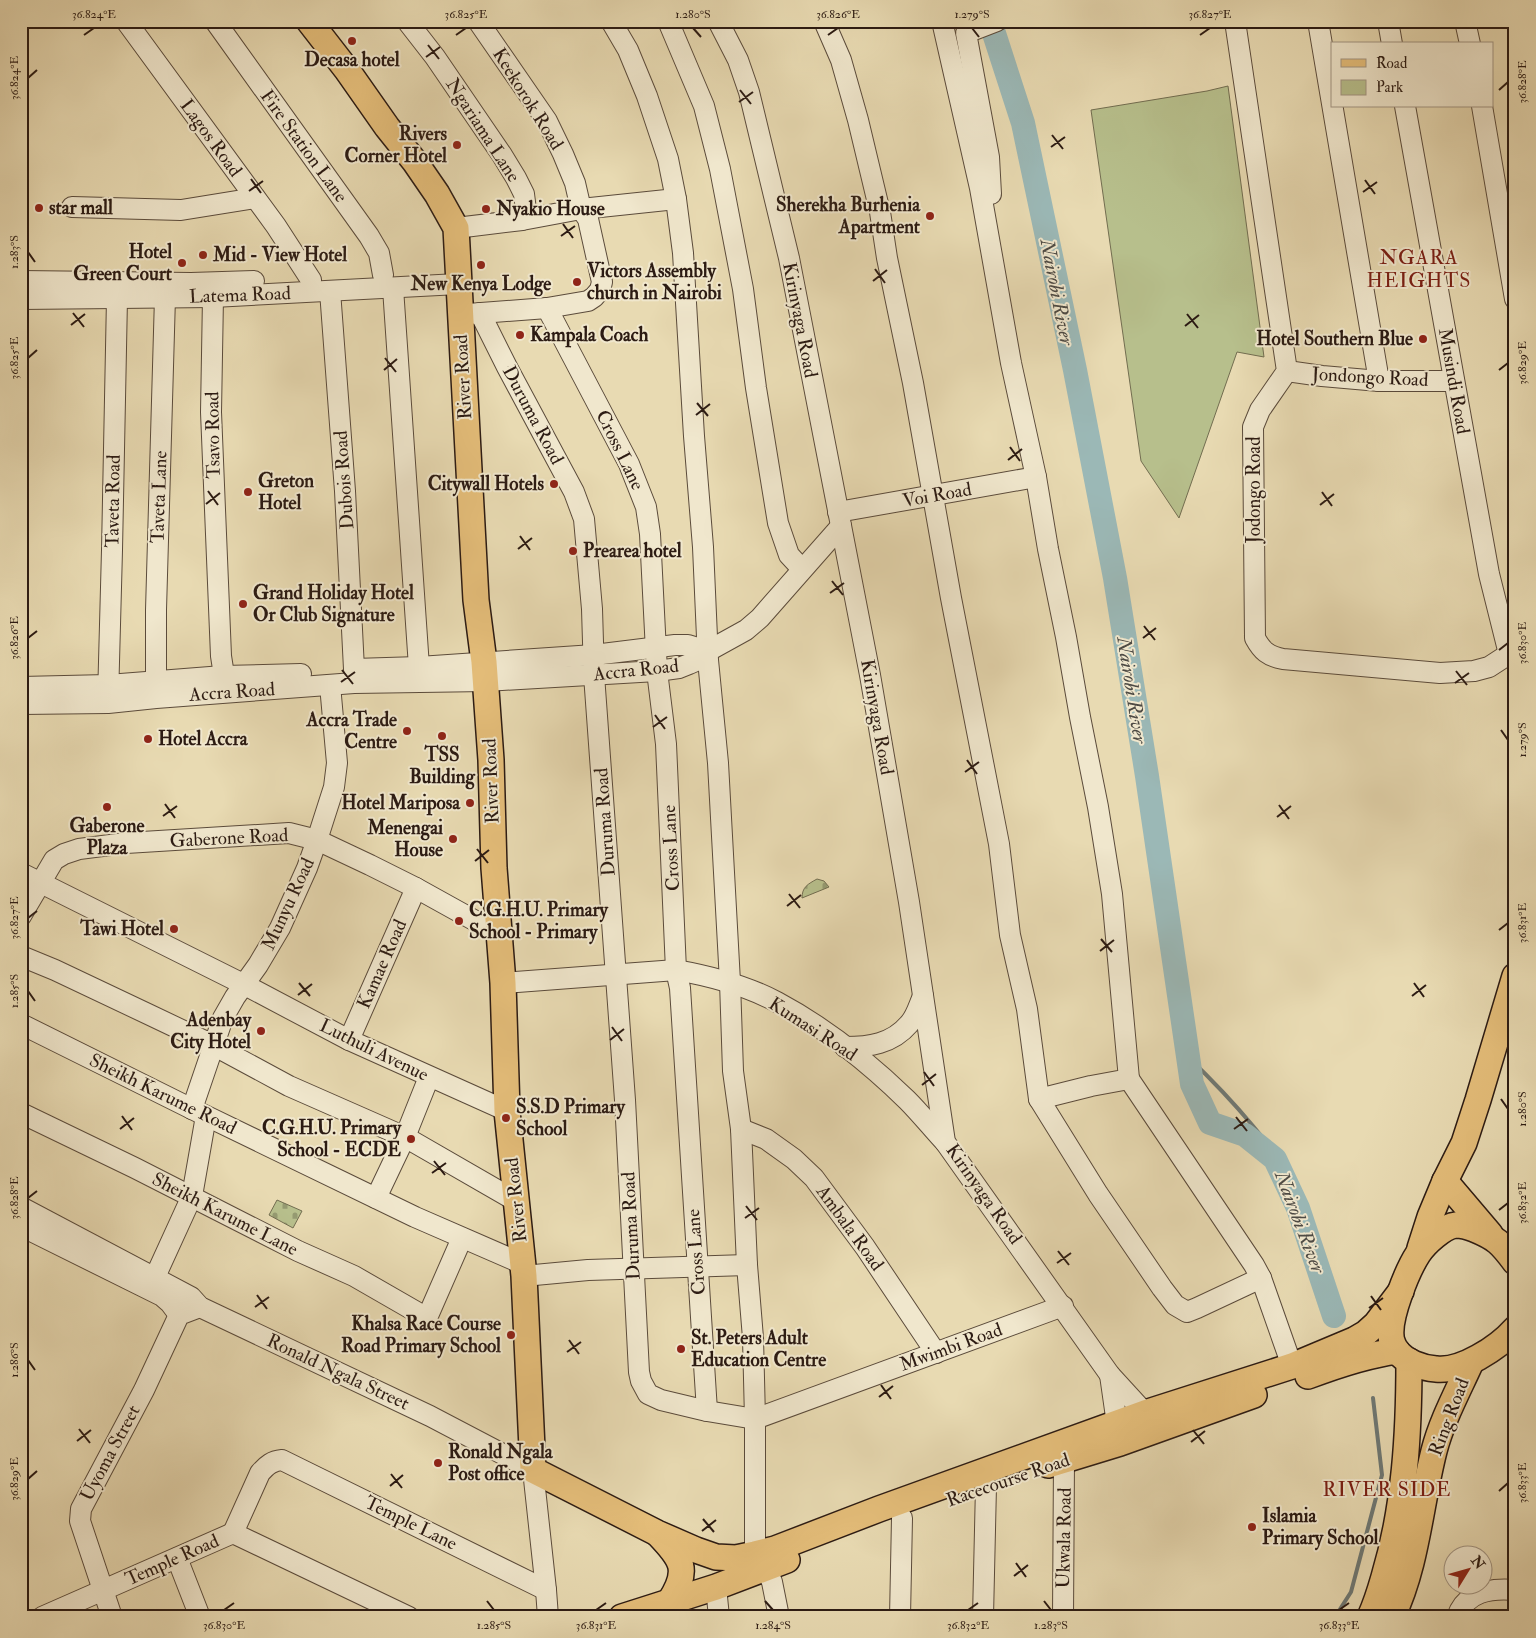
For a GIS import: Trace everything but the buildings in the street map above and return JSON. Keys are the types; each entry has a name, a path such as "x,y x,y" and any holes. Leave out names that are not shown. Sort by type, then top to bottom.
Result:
{"main road":[{"name":"River Road","path":"309,21 347,70 386,127 416,162 456,228 458,279 470,314 476,600 485,672 491,760 494,868 502,983 507,1111 524,1270 533,1470"},
{"path":"1401,1291 1418,1253 1445,1181 1464,1142 1515,976"},
{"path":"1445,1181 1515,1262"},
{"path":"1418,1253 1442,1229 1456,1225 1466,1226 1492,1236"},
{"name":"Ring Road","path":"1370,1617 1392,1550 1408,1429 1403,1356 1391,1337 1393,1319 1401,1291"},
{"name":"Racecourse Road","path":"622,1617 716,1587 760,1561 775,1549 879,1509 1118,1433 1292,1366 1354,1340 1366,1332 1376,1324 1401,1291"},
{"path":"1403,1356 1423,1368 1446,1370 1471,1362 1504,1346 1515,1329"},
{"name":"Racecourse Road","path":"1152,1421 1381,1353 1403,1356"},
{"name":"Ring Road","path":"1392,1617 1398,1605 1415,1548 1435,1449 1450,1408 1471,1362"},
{"name":"Racecourse Road","path":"716,1557 760,1561 838,1540 986,1486 1064,1460 1118,1433"},
{"name":"Ronald Ngala Street","path":"533,1470 657,1533 716,1557"},
{"name":"Ronald Ngala Street","path":"657,1533 675,1552 680,1562 682,1574 680,1586 670,1601"}],"street":[{"name":"Lagos Road","path":"126,21 276,226 311,280"},
{"name":"Fire Station Lane","path":"215,21 369,236 379,254 388,282 419,667"},
{"name":"Ngariama Lane","path":"407,21 435,57 516,178 524,194 526,210 522,220"},
{"name":"Keekorok Road","path":"470,314 547,308 588,301 600,290 602,282 588,219 581,209 575,183 547,121 478,21"},
{"path":"611,21 628,50 647,96 668,159 676,199 682,254 703,546 708,651 718,763 733,1071 741,1129 753,1338 760,1561 772,1582 779,1617"},
{"path":"668,21 704,106 720,169 743,289 756,388 778,522 789,555 802,569"},
{"name":"Kirinyaga Road","path":"718,21 738,60 749,92 789,258 862,630 885,760 910,902 945,1142 1063,1306 1110,1375 1152,1421"},
{"path":"824,21 840,60 858,120 880,212 887,258 934,496 951,598 999,844 1010,935 1026,1009 1038,1099 1098,1194 1175,1305 1187,1312 1261,1278"},
{"path":"942,21 980,188 1011,363 1036,478 1098,807 1112,894 1129,1080 1247,1253 1261,1278 1292,1366"},
{"path":"991,253 989,157 966,33 997,21"},
{"path":"1235,21 1287,371"},
{"path":"1318,21 1331,98"},
{"path":"1388,21 1392,42"},
{"path":"1465,21 1470,42"},
{"path":"1333,108 1379,381"},
{"name":"Musindi Road","path":"1405,108 1489,574 1512,654"},
{"path":"1482,108 1515,299"},
{"path":"72,207 182,210 255,198"},
{"path":"456,228 522,220 581,209 676,199"},
{"name":"Latema Road","path":"21,281 191,283 258,288 336,287 388,282 458,279"},
{"name":"Latema Road","path":"21,299 214,297 311,280 336,287"},
{"name":"Dubois Road","path":"336,287 354,669"},
{"name":"Taveta Lane","path":"157,690 156,610 164,297"},
{"name":"Tsavo Road","path":"214,297 211,412 221,656 225,684"},
{"name":"Taveta Road","path":"108,694 116,298"},
{"name":"Cross Lane","path":"547,308 639,486 646,507 650,534 657,671 666,744 676,970 680,988 707,1411"},
{"name":"Duruma Road","path":"470,314 507,367 562,467 584,519 589,561 594,675 625,1100 640,1372 648,1394 660,1400 707,1411 755,1419"},
{"name":"Jondongo Road","path":"1287,371 1379,381 1454,381"},
{"name":"Jodongo Road","path":"1287,371 1260,410 1253,427 1255,638 1261,649 1270,657 1283,659 1440,673 1474,671 1489,666 1512,654"},
{"name":"Voi Road","path":"839,519 934,496 1036,478"},
{"path":"708,651 746,630 760,618 802,569 839,519"},
{"name":"Accra Road","path":"225,684 330,685 485,672 657,646 688,645 708,651"},
{"name":"Accra Road","path":"21,704 354,669 419,667 485,672 594,675 657,671 679,668 698,660 708,651"},
{"name":"Munyu Road","path":"155,1277 192,1196 199,1113 213,1046 223,1018 280,928 307,868 334,786 337,763 330,685"},
{"name":"Accra Road","path":"21,687 108,694"},
{"name":"Gaberone Road","path":"21,916 54,860 79,849 289,833 317,840 416,888 499,934"},
{"path":"21,873 243,984"},
{"name":"Kamae Road","path":"349,1040 416,888"},
{"path":"21,956 64,974 213,1046 289,1086 405,1137 516,1201"},
{"name":"Kumasi Road","path":"502,983 676,970 703,974 730,982 776,1002 809,1022 844,1047 908,1100 945,1142"},
{"name":"Luthuli Avenue","path":"243,984 349,1040 507,1111"},
{"path":"844,1047 864,1047 885,1043 910,1024 923,996"},
{"name":"Sheikh Karume Road","path":"21,1024 199,1113 462,1238 524,1270 748,1265"},
{"path":"376,1198 405,1137 428,1077"},
{"path":"1038,1099 1091,1086 1129,1080"},
{"name":"Sheikh Karume Lane","path":"21,1113 192,1196 298,1251 354,1276 427,1318 462,1238"},
{"name":"Ambala Road","path":"741,1129 766,1139 794,1159 814,1178 865,1247 936,1353"},
{"name":"Ronald Ngala Street","path":"21,1207 191,1297 200,1307 430,1416 533,1470"},
{"path":"21,1226 162,1296 170,1303 179,1316 200,1307"},
{"name":"Mwimbi Road","path":"755,1419 1063,1306"},
{"name":"Uyoma Street","path":"112,1617 80,1521 81,1509 144,1390 179,1316"},
{"path":"1110,1375 1118,1433"},
{"name":"Temple Lane","path":"233,1533 260,1473 267,1465 282,1460 546,1590"},
{"name":"Ukwala Road","path":"1063,1617 1064,1460"},
{"name":"River Road","path":"533,1470 548,1617"},
{"path":"983,1617 986,1486"},
{"path":"898,1616 902,1518"},
{"name":"Temple Road","path":"42,1617 233,1533 409,1617"},
{"path":"177,1558 200,1617"},
{"path":"716,1587 719,1617"},
{"path":"1457,1617 1460,1609 1468,1599 1484,1590 1498,1588 1515,1590"}],"green space":[{"path":"1228,86 1264,357 1237,352 1179,518 1141,461 1091,110"},
{"path":"817,879 824,881 829,887 802,898 806,886"},
{"path":"277,1200 302,1211 293,1228 269,1215"}],"waterway":[{"name":"Nairobi River","path":"990,21 1023,123 1075,370 1115,578 1147,776 1192,1084 1210,1123 1245,1135 1275,1159 1298,1208 1334,1316"},
{"path":"1188,1057 1245,1117 1266,1142 1275,1159"},
{"name":"Nairobi River","path":"1335,1617 1351,1592 1382,1475 1373,1398"}],"place":[{"name":"Decasa hotel","path":"352,41"},
{"name":"Rivers Corner Hotel","path":"457,145"},
{"name":"star mall","path":"39,208"},
{"name":"Nyakio House","path":"486,209"},
{"name":"Sherekha Burhenia Apartment","path":"930,216"},
{"name":"Mid - View Hotel","path":"203,255"},
{"name":"Hotel Green Court","path":"182,263"},
{"name":"New Kenya Lodge","path":"481,265"},
{"name":"Victors Assembly church in Nairobi","path":"577,282"},
{"name":"Kampala Coach","path":"520,335"},
{"name":"Hotel Southern Blue","path":"1423,339"},
{"name":"Citywall Hotels","path":"554,484"},
{"name":"Greton Hotel","path":"248,492"},
{"name":"Prearea hotel","path":"573,551"},
{"name":"Grand Holiday Hotel Or Club Signature","path":"243,604"},
{"name":"Accra Trade Centre","path":"407,731"},
{"name":"TSS Building","path":"442,736"},
{"name":"Hotel Accra","path":"148,739"},
{"name":"Hotel Mariposa","path":"470,803"},
{"name":"Gaberone Plaza","path":"107,807"},
{"name":"Menengai House","path":"453,839"},
{"name":"C.G.H.U. Primary School - Primary","path":"459,921"},
{"name":"Tawi Hotel","path":"174,929"},
{"name":"Adenbay City Hotel","path":"261,1031"},
{"name":"S.S.D Primary School","path":"506,1118"},
{"name":"C.G.H.U. Primary School - ECDE","path":"411,1139"},
{"name":"Khalsa Race Course Road Primary School","path":"511,1335"},
{"name":"St. Peters Adult Education Centre","path":"681,1349"},
{"name":"Ronald Ngala Post office","path":"438,1463"},
{"name":"Islamia Primary School","path":"1252,1527"}],"district":[{"name":"NGARA HEIGHTS","path":"1419,268"},
{"name":"RIVER SIDE","path":"1387,1489"}]}
